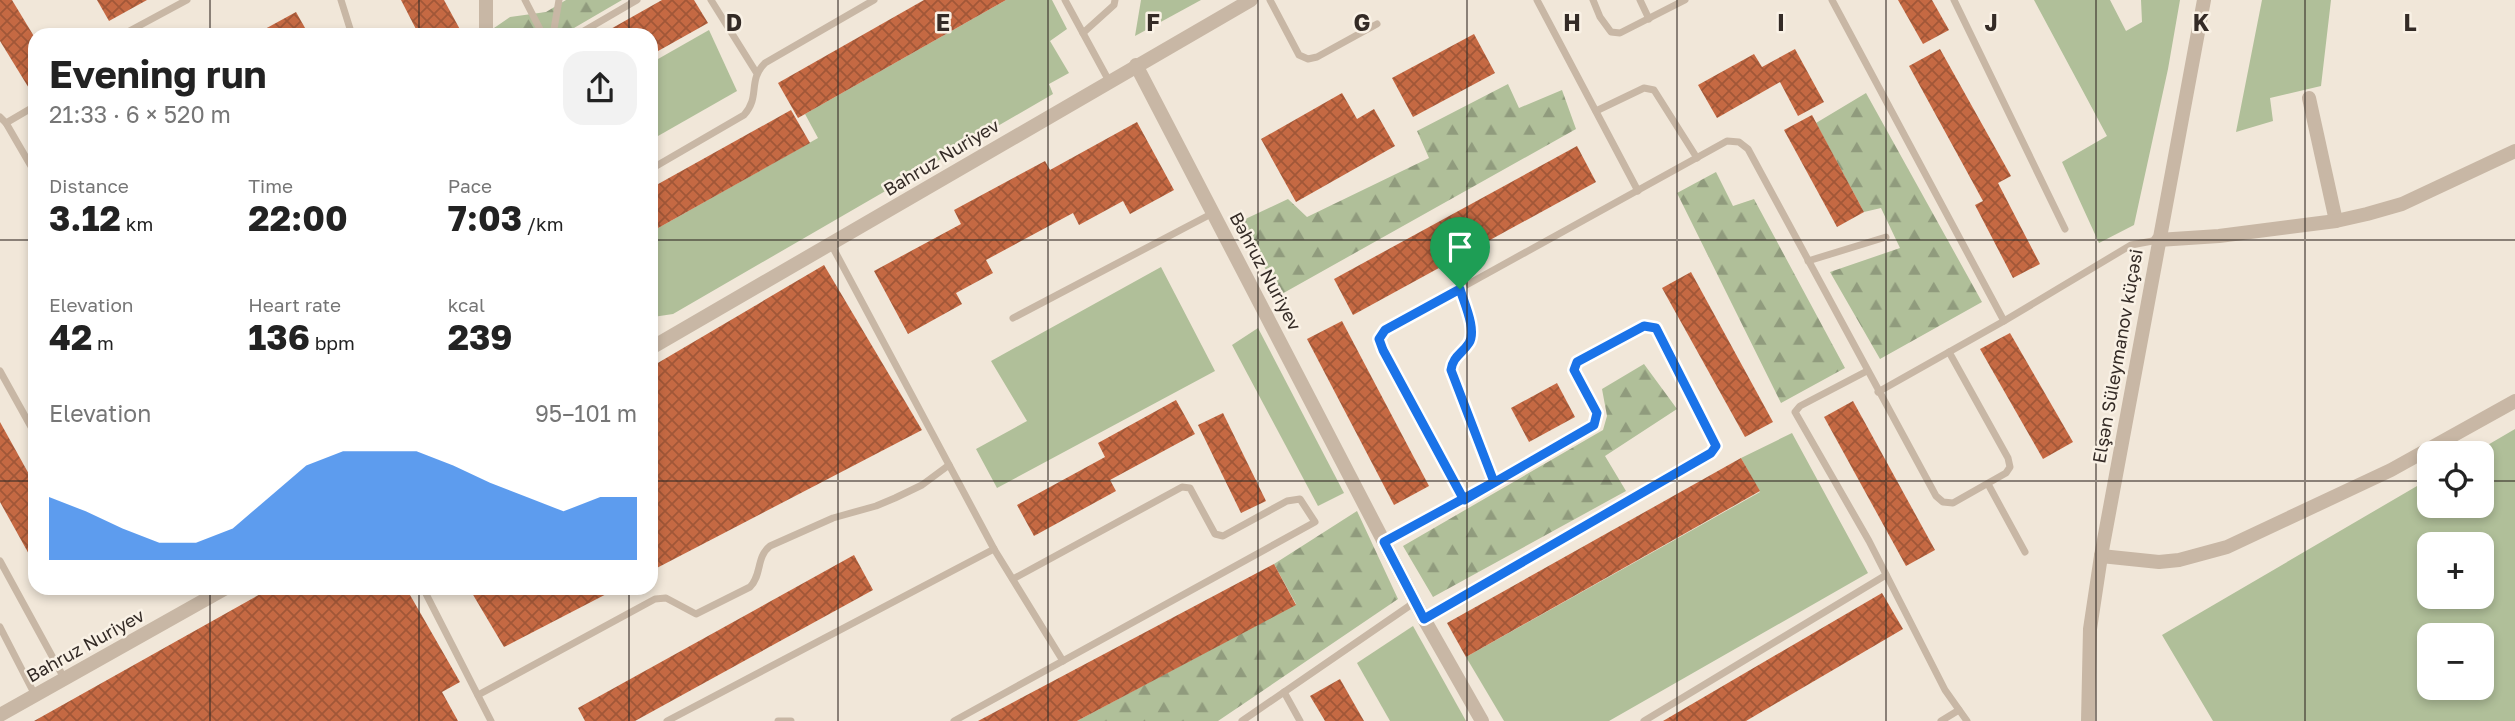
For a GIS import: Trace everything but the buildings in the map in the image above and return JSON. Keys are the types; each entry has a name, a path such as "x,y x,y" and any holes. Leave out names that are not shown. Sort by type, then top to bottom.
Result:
{"street":[{"path":"486,0 486,28"},
{"name":"Bahruz Nuriyev","path":"658,344 1251,0"},
{"name":"Elşən Süleymanov küçəsi","path":"2088,721 2090,629 2101,556 2204,0"},
{"name":"Bəhruz Nuriyev","path":"1136,65 1415,602 1482,721"},
{"path":"2309,98 2336,221"},
{"path":"2158,240 2219,236 2336,221 2402,204 2515,150"},
{"path":"2101,556 2159,562 2179,560 2227,547 2403,464 2515,401"},
{"name":"Bahruz Nuriyev","path":"0,715 214,595"}],"lane":[{"path":"135,28 187,0"},
{"path":"341,0 350,28"},
{"path":"525,0 539,28"},
{"path":"554,28 559,0"},
{"path":"589,28 637,0"},
{"path":"658,165 744,115 752,106 756,72 711,0"},
{"path":"756,72 765,64 874,0"},
{"path":"1065,0 1109,81"},
{"path":"1083,33 1114,5 1115,0"},
{"path":"1270,0 1299,55 1308,59 1317,57 1377,24"},
{"path":"1537,0 1638,191"},
{"path":"1593,0 1600,17 1611,32 1620,33 1685,0"},
{"path":"1640,0 1649,19"},
{"path":"1832,0 2004,321"},
{"path":"1954,0 2065,229"},
{"path":"1596,111 1644,88 1654,90 1697,158"},
{"path":"28,109 3,120 28,161"},
{"path":"1464,500 1383,350 1379,339 1385,330 1727,141 1739,142 1748,149 1936,496 1943,502 1953,503 2006,474 2010,467 2008,458 1949,352"},
{"path":"1013,318 1213,212"},
{"path":"1808,261 1886,237"},
{"path":"1878,392 2131,245 2158,240"},
{"path":"831,244 994,549 1063,661"},
{"path":"1460,289 1472,331 1470,342 1452,360 1451,370 1494,482"},
{"path":"1384,542 1464,500 1594,425 1597,413 1574,370 1577,362 1644,326 1656,328 1716,446 1711,453 1424,619"},
{"path":"0,371 28,421"},
{"path":"1867,371 1800,406 1795,412 1886,575 1945,690 1967,721"},
{"path":"478,695 655,599 666,598 696,614 750,587 755,582 762,552 769,546 832,518 895,498 922,485 949,465"},
{"path":"1988,484 2025,552"},
{"path":"954,721 1314,522 1300,499 1287,500 1223,536 1214,534 1190,488 1182,488 1013,579"},
{"path":"667,721 994,549"},
{"path":"0,561 64,679"},
{"path":"1644,721 1886,575"},
{"path":"427,595 491,721"},
{"path":"1242,721 1415,602"},
{"path":"0,627 35,695"},
{"path":"1284,692 1300,721"},
{"path":"1941,721 1959,710"},
{"path":"778,721 791,721"}],"green space":[{"path":"566,0 622,0 574,28 494,28 510,17 546,12"},
{"path":"1006,0 1052,0 1067,29 1050,41 1069,73 1049,84 1053,94 673,314 658,316 658,228 818,138 805,114"},
{"path":"1141,0 1201,0 1135,36"},
{"path":"2034,0 2110,0 2126,31 2142,22 2141,0 2180,0 2134,225 2099,243 2062,162 2107,136"},
{"path":"2262,0 2331,0 2321,86 2270,98 2273,121 2236,132"},
{"path":"709,30 737,91 658,136 658,59"},
{"path":"1508,84 1519,108 1562,90 1576,129 1280,295 1239,222 1288,199 1307,217 1429,158 1417,131"},
{"path":"1866,93 1982,302 1880,359 1830,272 1900,248 1881,208 1864,212 1816,123"},
{"path":"1716,172 1733,206 1754,199 1845,368 1781,403 1677,193"},
{"path":"1161,267 1215,371 997,488 976,449 1027,421 991,361"},
{"path":"1258,328 1344,493 1318,506 1232,345"},
{"path":"1644,364 1677,409 1605,456 1626,491 1433,597 1403,546 1603,430 1607,416 1602,389"},
{"path":"2515,429 2515,721 2213,721 2162,635 2417,486 2417,518 2494,518 2494,441"},
{"path":"1792,433 1868,573 1609,721 1504,721 1466,657 1760,492 1741,458"},
{"path":"1357,511 1398,599 1218,721 1077,721 1296,604 1274,564"},
{"path":"1413,626 1466,721 1390,721 1357,663"}],"route":[{"path":"1460,289 1385,330 1379,339 1464,500 1594,425 1597,413 1574,370 1577,362 1644,326 1656,328 1716,446 1711,453 1424,619 1384,542 1464,500 1494,482 1451,370 1452,360 1470,342 1472,331 1460,289"}]}
